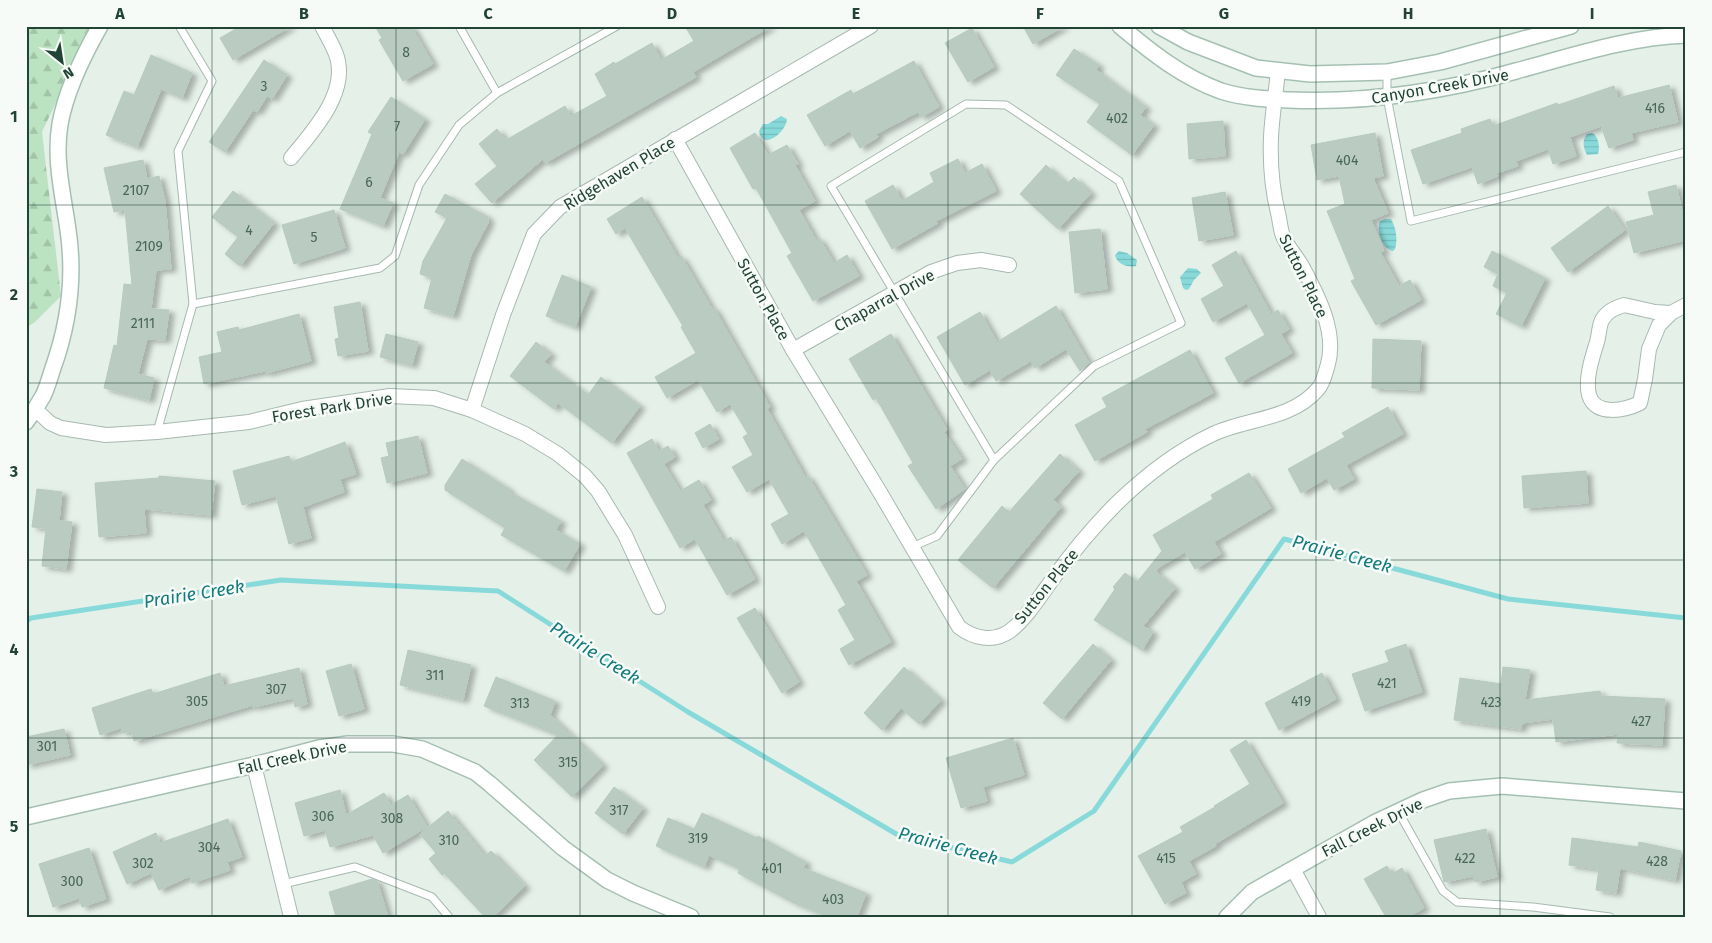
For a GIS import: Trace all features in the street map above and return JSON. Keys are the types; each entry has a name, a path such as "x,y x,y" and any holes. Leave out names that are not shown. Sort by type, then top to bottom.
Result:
{"street":[{"path":"26,422 43,396 60,349 67,320 71,292 71,261 69,231 59,175 60,124 66,100 76,74 100,26"},
{"path":"291,158 318,125 330,104 336,87 337,57 322,26"},
{"name":"Ridgehaven Place","path":"472,410 503,315 534,234 560,207 871,26"},
{"name":"Canyon Creek Drive","path":"1120,26 1174,69 1220,90 1243,97 1318,101 1364,100 1412,94 1496,77 1667,31 1686,35"},
{"name":"Canyon Creek Drive","path":"1160,26 1188,42 1256,68 1310,74 1387,72 1440,62 1571,26"},
{"name":"Sutton Place","path":"675,140 793,350 958,627 976,637 994,638 1010,631 1028,612 1098,523 1118,502 1169,459 1215,433 1238,424 1279,414 1301,404 1319,388 1329,361 1326,314 1302,266 1283,236 1272,173 1271,137 1278,70"},
{"name":"Chaparral Drive","path":"793,350 931,272 957,263 981,260 1009,265"},
{"path":"1670,313 1655,312 1624,305 1615,308 1607,314 1602,321 1592,358 1589,378 1589,396 1594,404 1600,408 1611,410 1627,409 1640,403 1649,349 1659,325 1670,313 1686,305"},
{"name":"Forest Park Drive","path":"35,409 50,423 62,428 106,435 157,432 249,422 302,409 390,396 434,398 472,410 487,415 525,434 558,454 585,476 598,491 625,536 658,608"},
{"name":"Fall Creek Drive","path":"26,817 254,765 295,753 348,744 393,744 422,749 475,772 563,848 607,880 691,917"},
{"path":"254,765 291,917"},
{"name":"Fall Creek Drive","path":"1227,917 1252,892 1398,811 1449,791 1502,786 1686,801"},
{"path":"1293,869 1319,917"}],"lane":[{"path":"157,432 193,304 178,151 212,81 179,26"},
{"path":"459,26 497,93"},
{"path":"193,304 380,268 395,256 419,185 459,125 497,93 617,26"},
{"path":"1387,72 1387,97 1411,221 1686,152"},
{"path":"912,547 937,536 994,460 1094,366 1181,323 1119,181 1006,105 966,104 831,186 994,460"},
{"path":"1398,811 1443,891 1457,902 1534,907 1610,917"},
{"path":"283,884 355,867 432,897 449,917"}],"green space":[{"path":"26,26 92,26 42,132 61,296 35,322 26,328"}],"water":[{"path":"781,116 787,119 783,130 774,138 764,140 759,131 763,124 768,124"},
{"path":"1592,133 1598,139 1599,151 1598,154 1587,155 1584,147 1585,137 1587,134"},
{"path":"1391,219 1395,230 1396,241 1393,251 1386,247 1379,234 1380,221"},
{"path":"1119,251 1127,253 1137,260 1136,266 1126,266 1120,263 1115,255"},
{"path":"1188,268 1197,269 1201,273 1189,289 1186,290 1183,288 1180,277"}],"building":[{"path":"241,26 291,26 233,60 220,38"},
{"path":"375,26 411,26 433,64 403,81 379,40 382,38"},
{"path":"685,26 771,26 693,72 696,77 545,163 543,159 492,203 475,184 497,166 479,144 497,129 506,140 565,106 571,116 607,96 595,74 652,43 661,60 694,41"},
{"path":"1023,26 1064,26 1033,44"},
{"path":"972,28 994,67 968,82 945,43"},
{"path":"1074,49 1099,65 1096,70 1146,107 1140,115 1154,125 1132,155 1087,122 1100,104 1056,75"},
{"path":"151,55 192,73 182,98 161,89 137,147 106,135 124,91 134,95"},
{"path":"264,60 287,75 272,99 267,96 257,112 253,110 225,152 209,142"},
{"path":"914,61 939,107 921,117 918,112 876,134 878,137 860,148 850,131 825,146 807,115 851,90 853,94"},
{"path":"1669,85 1678,122 1631,133 1633,140 1609,148 1601,126 1570,137 1576,156 1553,164 1548,149 1516,161 1518,166 1497,173 1498,176 1478,184 1472,167 1423,184 1411,150 1462,133 1461,129 1490,119 1493,126 1557,103 1558,105 1614,86 1618,98"},
{"path":"391,97 425,119 403,154 399,152 380,198 393,203 383,226 340,209 372,134 368,132"},
{"path":"1223,121 1225,156 1189,159 1187,124"},
{"path":"755,133 768,155 787,145 798,164 795,165 815,201 799,210 816,240 819,238 834,263 847,255 859,276 813,301 787,256 792,253 756,188 753,189 730,148"},
{"path":"1375,133 1383,176 1373,178 1388,213 1371,220 1384,251 1380,252 1399,286 1410,280 1421,300 1376,325 1351,281 1355,279 1327,211 1345,204 1339,176 1317,180 1311,145"},
{"path":"958,159 965,173 982,164 996,191 936,221 938,223 892,249 865,201 893,185 902,201 934,182 930,173"},
{"path":"143,160 147,179 159,176 165,201 171,269 156,270 151,309 169,310 165,340 147,339 138,374 154,378 149,400 104,388 114,345 117,346 124,284 132,285 125,210 114,212 104,168"},
{"path":"1046,165 1067,184 1074,177 1091,193 1058,229 1020,194"},
{"path":"1676,185 1686,228 1686,240 1634,253 1626,222 1654,215 1648,192"},
{"path":"233,191 274,223 240,266 225,254 238,237 212,217"},
{"path":"1225,192 1233,235 1199,241 1192,198"},
{"path":"445,194 488,217 488,223 471,255 453,316 424,308 432,278 420,274 423,261 447,218 435,212"},
{"path":"642,197 678,258 681,256 712,309 714,308 770,407 767,409 805,477 808,476 867,575 856,581 891,642 849,665 840,649 855,640 838,610 846,605 804,531 782,544 771,524 789,514 769,479 747,492 732,467 753,455 743,437 748,434 730,404 717,412 698,380 667,398 655,377 696,353 681,327 683,326 625,228 616,234 607,219"},
{"path":"1608,206 1625,230 1568,272 1551,248"},
{"path":"334,210 345,248 294,264 282,225"},
{"path":"1100,229 1107,289 1075,293 1069,232"},
{"path":"1236,251 1271,314 1278,310 1289,329 1281,334 1292,353 1239,383 1225,358 1265,335 1247,303 1213,322 1201,299 1224,286 1212,265"},
{"path":"1492,251 1545,278 1521,326 1496,314 1507,293 1493,286 1498,274 1484,267"},
{"path":"562,275 591,287 575,327 546,316"},
{"path":"360,302 368,351 338,356 335,339 339,338 334,307"},
{"path":"1056,306 1089,363 1080,371 1066,349 1035,368 1031,361 996,381 990,370 965,385 937,337 980,312 997,342"},
{"path":"299,314 311,361 266,373 265,371 204,384 199,357 222,352 217,332 238,327 239,330"},
{"path":"386,334 418,342 412,365 380,357"},
{"path":"891,334 947,430 944,432 962,459 950,466 965,489 936,509 908,466 913,463 876,398 873,400 849,359"},
{"path":"1373,339 1421,341 1419,390 1372,388"},
{"path":"536,342 551,354 544,362 588,395 601,377 640,406 612,443 558,403 554,409 510,376"},
{"path":"1190,350 1213,393 1145,429 1147,432 1095,461 1075,425 1107,407 1102,398"},
{"path":"1388,407 1403,434 1346,465 1354,479 1334,490 1327,478 1301,493 1288,469 1345,437 1342,433"},
{"path":"710,424 719,439 703,448 695,433"},
{"path":"418,436 427,473 387,483 381,458 389,456 386,443"},
{"path":"652,439 659,451 668,446 675,457 664,464 680,491 699,480 711,500 703,505 724,541 731,537 755,579 727,595 695,539 680,548 627,453"},
{"path":"345,442 356,474 340,479 344,492 303,507 311,538 289,544 276,496 242,505 233,471 289,456 291,462"},
{"path":"1060,454 1079,471 1053,500 1061,507 993,588 958,560 1002,506 1009,512"},
{"path":"462,459 509,489 508,491 561,521 556,530 580,544 564,571 501,535 505,528 445,490 445,485"},
{"path":"1586,471 1588,503 1524,508 1522,476"},
{"path":"1249,473 1271,508 1214,542 1221,554 1195,569 1185,552 1154,570 1175,588 1143,626 1153,632 1142,650 1094,620 1115,589 1113,587 1125,573 1137,582 1162,551 1153,535 1213,499 1211,495"},
{"path":"159,476 215,481 211,515 144,509 146,533 99,537 95,483 159,478"},
{"path":"37,489 62,492 59,521 72,522 66,569 42,566 46,528 32,527"},
{"path":"755,608 799,682 782,693 737,618"},
{"path":"1093,644 1111,660 1062,719 1043,703"},
{"path":"1406,644 1422,692 1365,711 1352,674 1389,662 1385,651"},
{"path":"408,650 471,665 463,700 400,685"},
{"path":"351,664 364,709 339,716 326,671"},
{"path":"904,667 941,700 919,724 901,708 882,730 864,713"},
{"path":"1503,667 1530,670 1525,700 1600,691 1601,696 1665,699 1662,745 1617,743 1618,734 1556,742 1553,719 1522,723 1521,729 1454,720 1460,678 1501,684"},
{"path":"299,668 307,704 295,707 293,698 253,707 253,705 134,741 131,731 123,733 121,728 100,735 92,708 151,689 153,694 220,673 224,686"},
{"path":"1322,673 1336,699 1279,730 1265,703"},
{"path":"496,677 555,701 550,715 603,765 572,797 534,760 558,735 484,706"},
{"path":"64,729 70,755 26,765 26,737"},
{"path":"1013,738 1024,775 983,787 987,801 961,808 946,758"},
{"path":"1246,740 1283,803 1189,861 1196,874 1181,882 1186,893 1165,904 1138,856 1183,832 1180,827 1250,784 1230,750"},
{"path":"614,787 643,808 623,834 595,813"},
{"path":"340,790 346,815 384,793 391,805 408,795 427,827 383,853 373,835 330,847 325,830 304,836 295,803"},
{"path":"448,811 485,856 491,851 525,886 493,917 485,917 444,873 442,875 429,859 436,853 420,834"},
{"path":"702,813 757,838 758,836 806,862 803,868 866,893 857,917 829,917 794,903 738,873 740,869 709,855 704,867 656,846 668,818 694,829"},
{"path":"228,819 242,857 227,862 230,870 192,883 190,876 159,890 151,873 127,884 113,852 156,833 160,843"},
{"path":"1486,829 1497,877 1475,882 1474,876 1444,882 1434,840"},
{"path":"1572,838 1638,847 1639,842 1681,851 1675,880 1620,868 1616,893 1596,890 1599,869 1569,865"},
{"path":"89,848 106,899 82,907 79,898 53,907 39,864"},
{"path":"1387,866 1392,874 1402,868 1424,908 1408,917 1386,917 1364,879"},
{"path":"372,879 377,881 388,917 336,917 329,892"}],"waterway":[{"name":"Prairie Creek","path":"26,621 31,618 281,580 498,591 688,712 898,835 1012,862 1094,811 1284,539 1508,599 1686,618"}]}
